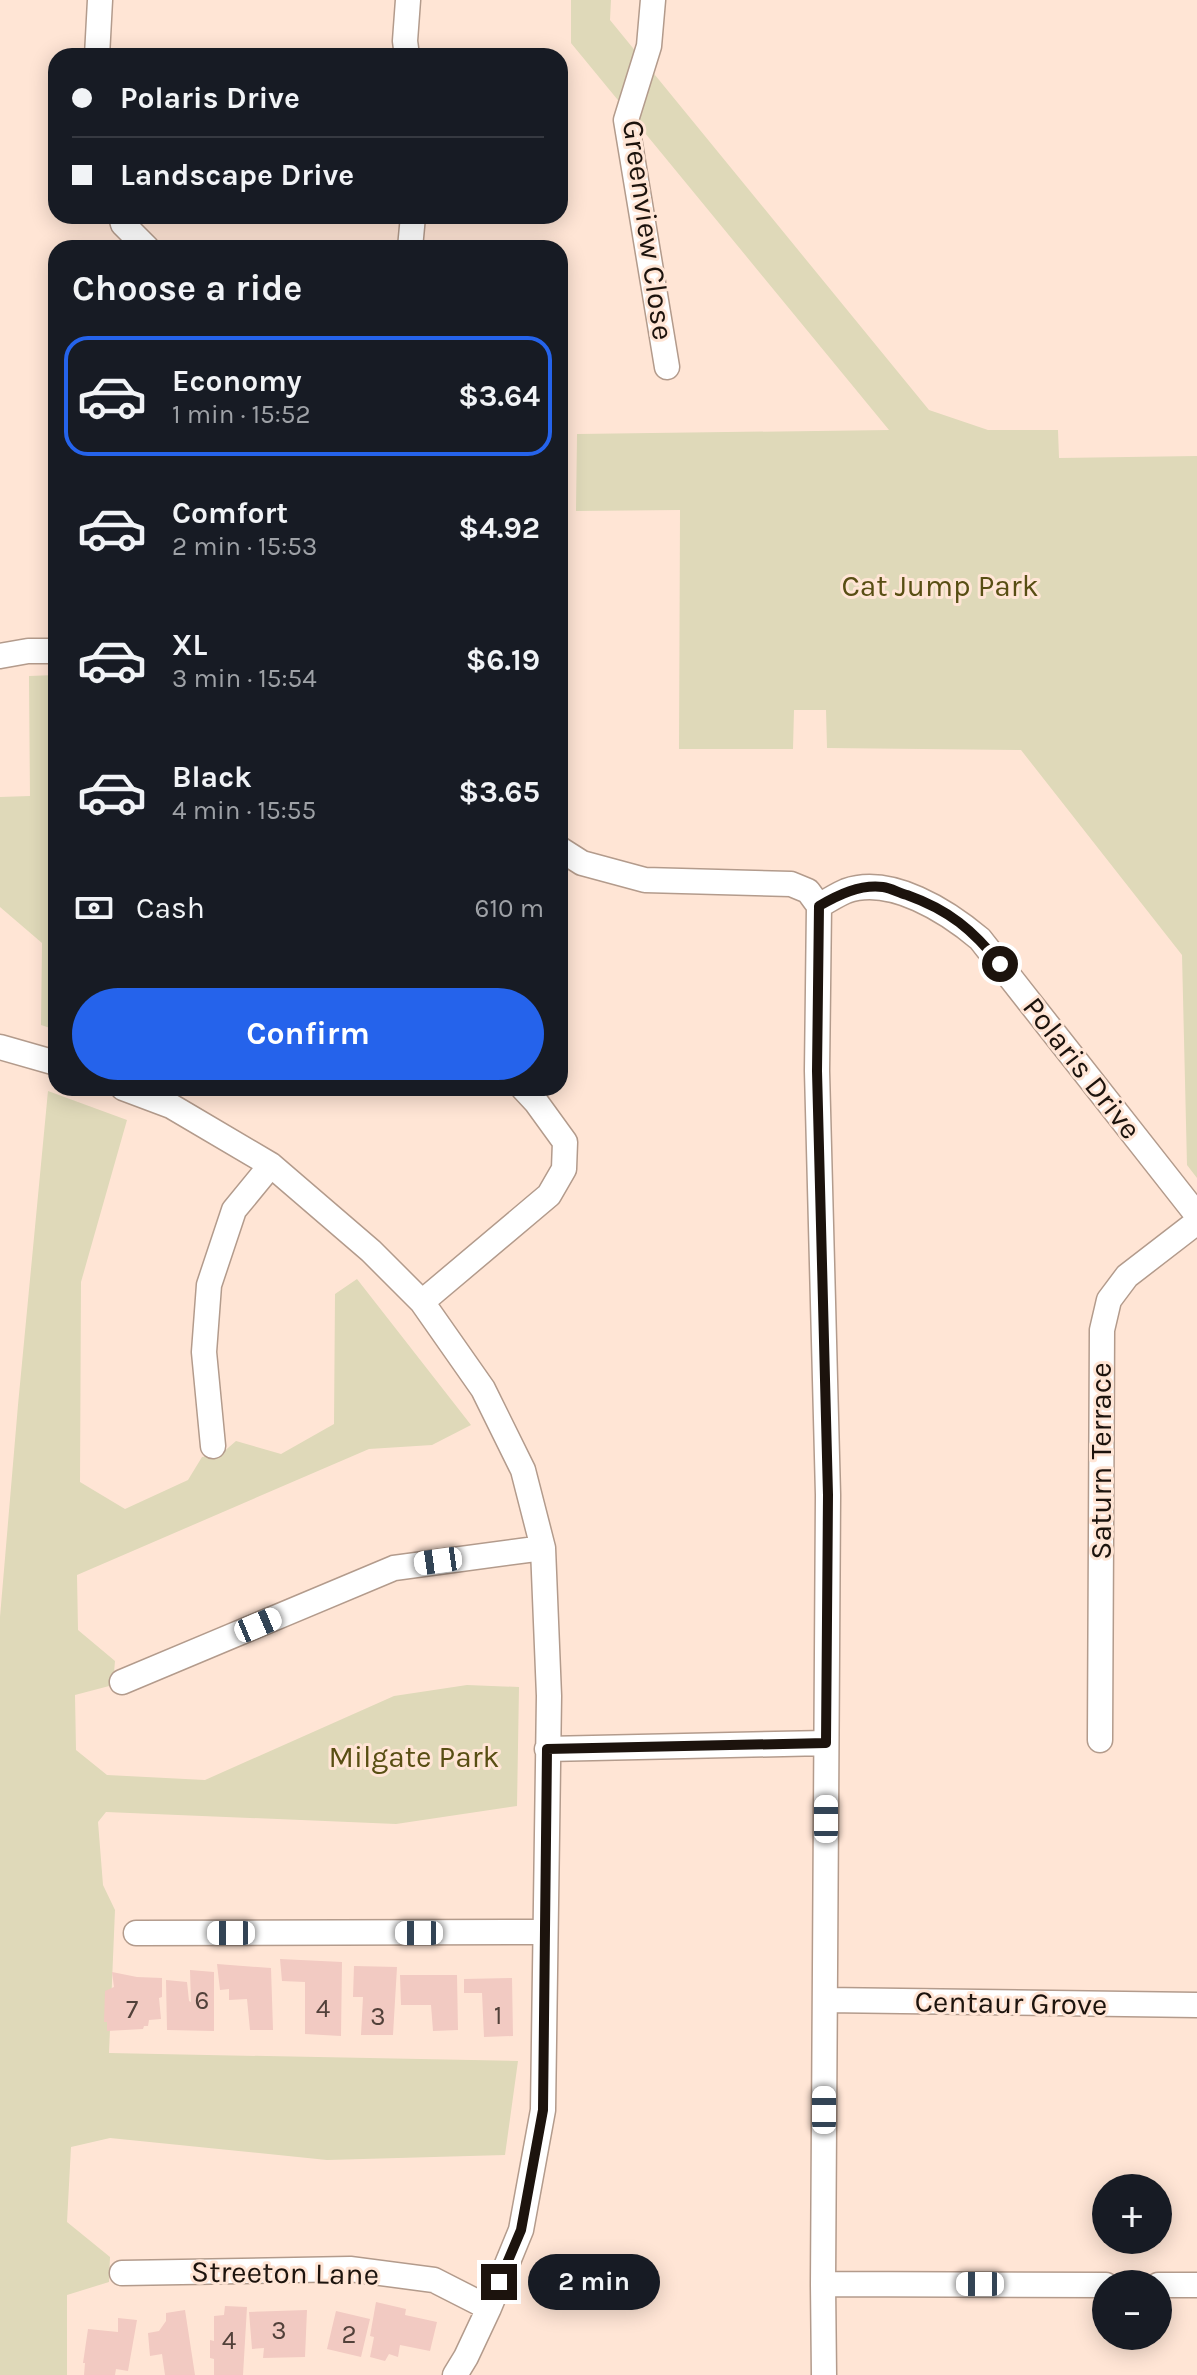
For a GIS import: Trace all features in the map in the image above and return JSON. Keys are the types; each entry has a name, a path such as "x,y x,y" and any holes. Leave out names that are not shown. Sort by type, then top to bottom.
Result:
{"street":[{"path":"97,48 100,0"},
{"path":"406,48 408,0"},
{"name":"Greenview Close","path":"653,0 649,46 626,120 667,367"},
{"path":"123,224 139,240"},
{"path":"0,656 48,651"},
{"path":"568,854 582,863 645,880 791,884 808,891 819,906 817,1071 828,1495 824,2375"},
{"name":"Polaris Drive","path":"819,906 848,890 883,887 955,918 980,939 1197,1215"},
{"path":"0,1047 48,1061"},
{"path":"144,1096 171,1106 271,1165 371,1251 422,1302 490,1402 523,1470 543,1548 549,1696 543,2110 521,2230 489,2308 455,2375"},
{"path":"422,1302 549,1195 564,1169 565,1142 530,1096"},
{"path":"213,1446 204,1352 209,1285 234,1210 271,1165"},
{"name":"Saturn Terrace","path":"1100,1740 1102,1330 1109,1300 1127,1276 1197,1222"},
{"path":"122,1682 394,1568 543,1548"},
{"path":"547,1749 826,1743"},
{"path":"136,1933 545,1932"},
{"name":"Centaur Grove","path":"825,2000 1197,2005"},
{"name":"Streeton Lane","path":"122,2273 350,2269 434,2280 489,2308"},
{"path":"823,2284 1092,2285"},
{"path":"1172,2285 1197,2285"}],"green space":[{"name":"Cat Jump Park","path":"571,0 611,0 610,20 929,410 988,430 1058,430 1059,458 1197,456 1197,1178 1187,1165 1182,955 1021,750 827,748 826,710 794,710 793,749 679,749 680,510 576,511 577,434 889,430 571,43"},
{"path":"48,675 48,1027 41,1025 42,943 0,907 0,797 30,796 29,676"},
{"name":"Milgate Park","path":"48,1091 48,1096 62,1096 127,1120 81,1282 80,1482 125,1509 188,1480 202,1457 221,1454 236,1441 281,1454 334,1424 335,1294 357,1279 471,1425 432,1445 369,1449 77,1575 78,1630 115,1661 113,1685 75,1695 76,1750 107,1775 205,1780 394,1696 467,1685 519,1687 517,1806 396,1824 106,1812 98,1822 103,1885 115,1910 109,2053 518,2061 505,2155 327,2160 110,2138 71,2147 67,2222 110,2257 109,2282 67,2295 67,2375 0,2375 0,1617"}],"building":[{"path":"280,1959 342,1962 341,2036 305,2034 305,1982 282,1981"},
{"path":"217,1964 271,1968 273,2030 250,2030 247,1999 229,2000 229,1989 220,1990"},
{"path":"354,1966 397,1967 393,2035 361,2035 363,1997 353,1997"},
{"path":"190,1970 214,1972 214,2031 167,2030 166,1980 187,1982 191,2002"},
{"path":"112,1972 162,1978 162,1997 159,1998 161,2019 149,2020 148,2026 143,2029 107,2031 107,2022 104,2022 105,1991 114,1987"},
{"path":"400,1975 457,1975 458,2030 433,2031 431,2005 401,2005"},
{"path":"512,1978 513,2036 484,2037 482,1993 464,1993 464,1979"},
{"path":"376,2302 406,2309 405,2315 437,2322 430,2351 400,2345 398,2357 389,2354 385,2361 370,2357"},
{"path":"225,2306 247,2307 243,2375 214,2375 210,2340 214,2341 214,2316 224,2315"},
{"path":"185,2310 195,2375 165,2375 162,2354 150,2356 148,2333 159,2331 166,2321 166,2313"},
{"path":"307,2310 305,2357 263,2358 264,2348 252,2349 249,2312"},
{"path":"336,2311 370,2319 361,2357 327,2349"},
{"path":"118,2318 137,2320 128,2371 116,2369 115,2375 84,2375 88,2329 118,2332"}],"route":[{"path":"499,2282 521,2230 543,2110 547,1749 826,1743 828,1495 817,1071 819,906 848,890 883,887 955,918 980,939 1000,964"}]}
